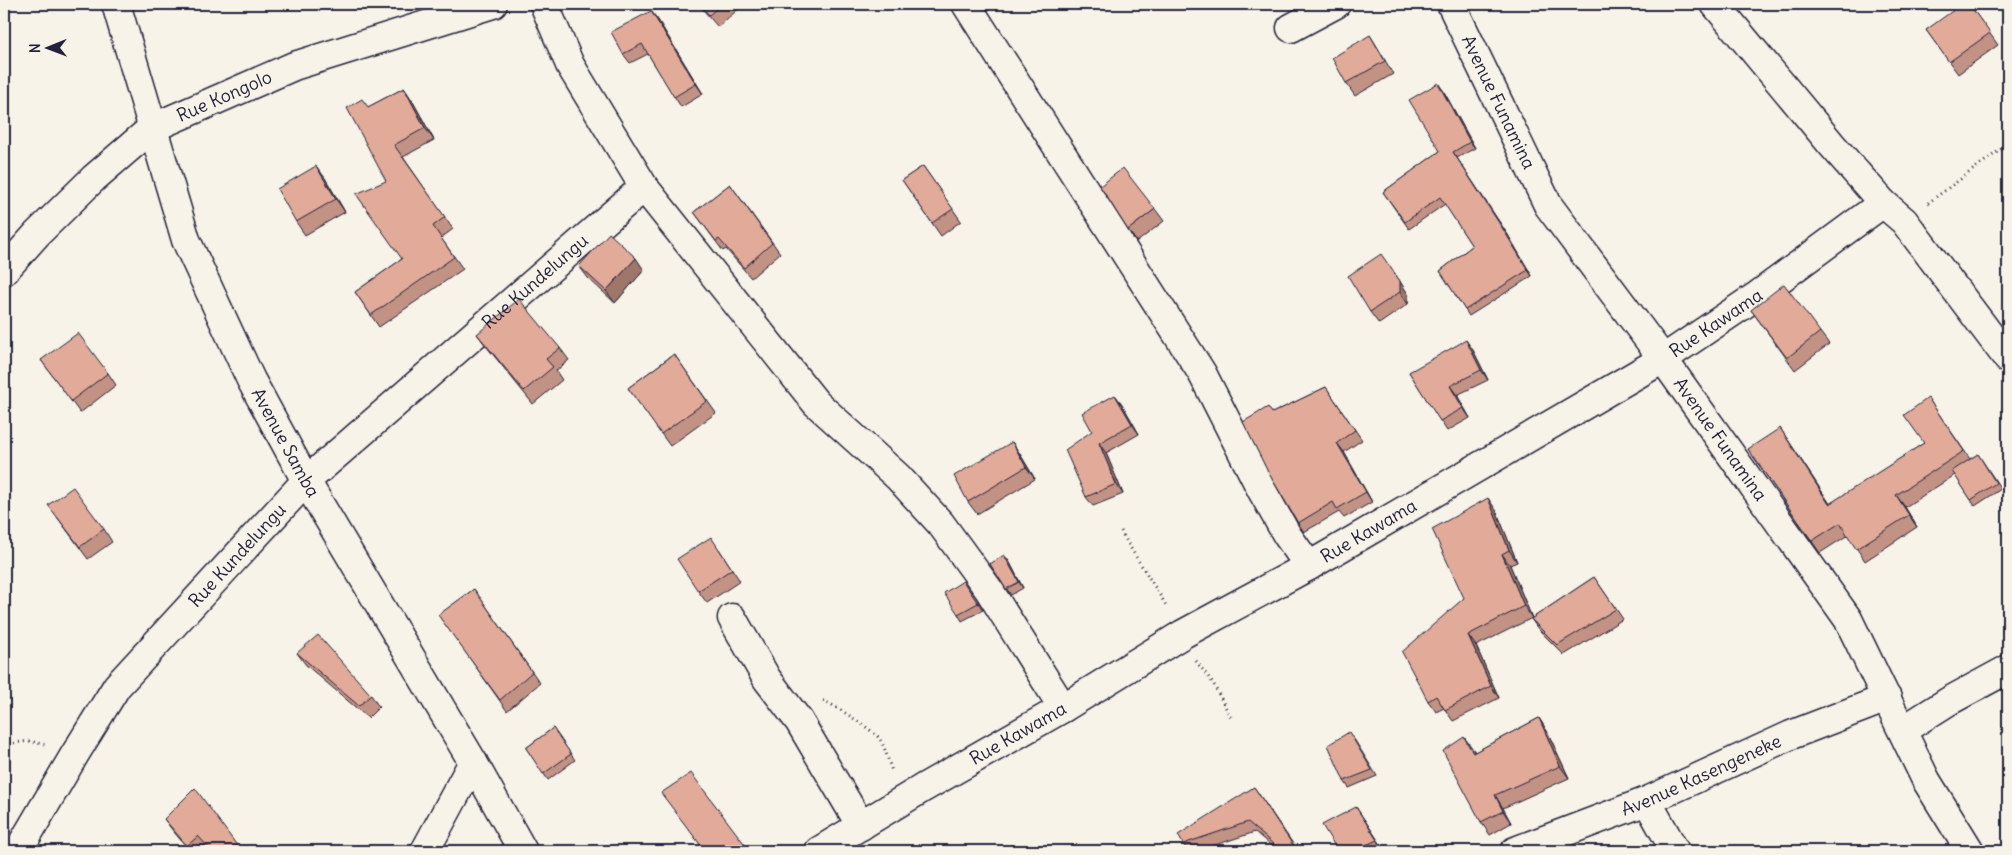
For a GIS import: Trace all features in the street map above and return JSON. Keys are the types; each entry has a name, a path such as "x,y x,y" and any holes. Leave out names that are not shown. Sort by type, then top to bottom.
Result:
{"street":[{"name":"Avenue Samba","path":"116,4 186,240 251,380 306,481 473,762 523,851"},
{"name":"Rue Kongolo","path":"4,271 37,234 94,178 152,128 294,66 493,4"},
{"path":"544,4 570,64 644,187 816,404 898,477 941,524 989,590 1063,708"},
{"path":"966,4 1202,373 1261,489 1287,535 1309,566"},
{"path":"1291,28 1336,4"},
{"name":"Avenue Funamina","path":"1451,4 1548,205 1663,359 1848,619 1926,780 1970,851"},
{"path":"1715,4 1832,146 1883,203 1904,221 2008,359"},
{"name":"Rue Kundelungu","path":"18,851 74,754 117,686 306,481 644,187"},
{"name":"Rue Kawama","path":"819,851 905,798 1063,708 1182,634 1309,566 1663,359 1758,295 1883,203"},
{"path":"732,618 767,679 799,721 861,826"},
{"path":"1903,730 1949,701 2008,669"},
{"name":"Avenue Kasengeneke","path":"1515,851 1647,801 1791,735 1887,698"},
{"path":"425,851 473,762"},
{"path":"1647,801 1675,851"}],"path":[{"path":"1904,221 2008,144"},
{"path":"820,701 828,702 840,711 858,720 879,738 905,798"},
{"path":"4,744 30,741 74,754"}],"building":[{"path":"700,4 722,4 709,15"},
{"path":"1962,4 1969,4 1990,33 1949,62 1926,30"},
{"path":"651,11 696,84 674,97 642,44 623,54 611,32"},
{"path":"1370,35 1385,61 1346,83 1332,58"},
{"path":"1438,83 1470,142 1453,152 1528,270 1465,310 1440,271 1472,246 1440,197 1405,222 1383,192 1440,151 1409,100"},
{"path":"404,88 425,128 394,145 445,217 433,226 454,257 371,315 355,292 402,259 356,194 386,181 347,108 362,99 368,107"},
{"path":"316,166 336,199 296,222 277,189"},
{"path":"923,166 953,209 932,223 902,180"},
{"path":"1123,168 1155,209 1128,230 1100,186"},
{"path":"730,184 772,243 744,268 719,239 716,241 694,212"},
{"path":"609,233 636,258 606,291 579,266"},
{"path":"1381,254 1400,281 1400,292 1370,312 1348,276"},
{"path":"1784,284 1820,332 1787,358 1751,310"},
{"path":"519,299 560,348 546,359 553,367 524,391 477,334"},
{"path":"78,333 108,373 71,401 41,360"},
{"path":"1466,340 1481,370 1450,386 1463,408 1440,421 1409,372"},
{"path":"674,354 707,401 661,434 628,388"},
{"path":"1326,387 1355,430 1337,443 1366,492 1337,509 1333,502 1298,523 1268,472 1243,422 1268,407 1272,413"},
{"path":"1115,395 1132,424 1099,443 1116,484 1086,497 1065,450 1092,431 1082,413"},
{"path":"1928,398 1964,451 1896,495 1909,515 1856,549 1840,523 1812,541 1748,449 1780,428 1829,504 1924,443 1904,415"},
{"path":"1012,442 1026,467 968,502 954,476"},
{"path":"1978,454 1996,483 1971,500 1952,471"},
{"path":"73,487 104,529 80,547 48,505"},
{"path":"1488,498 1509,550 1502,554 1524,606 1468,635 1491,686 1445,710 1436,696 1428,701 1402,652 1464,598 1432,529"},
{"path":"711,537 732,569 698,591 677,559"},
{"path":"1004,555 1019,582 1006,589 990,564"},
{"path":"1594,577 1616,609 1557,645 1531,619"},
{"path":"963,581 978,603 958,614 944,593"},
{"path":"474,589 532,672 500,700 438,615"},
{"path":"318,635 371,695 359,706 297,653"},
{"path":"1539,718 1560,766 1495,795 1503,811 1481,822 1443,751 1464,737 1473,753"},
{"path":"553,728 571,754 543,774 526,748"},
{"path":"1349,732 1372,770 1344,781 1328,745"},
{"path":"691,773 749,850 705,851 661,793"},
{"path":"1254,787 1297,851 1281,851 1248,822 1183,844 1178,835"},
{"path":"195,788 241,851 212,851 198,836 187,846 164,819"},
{"path":"1356,807 1377,840 1353,851 1338,851 1322,825"}]}
